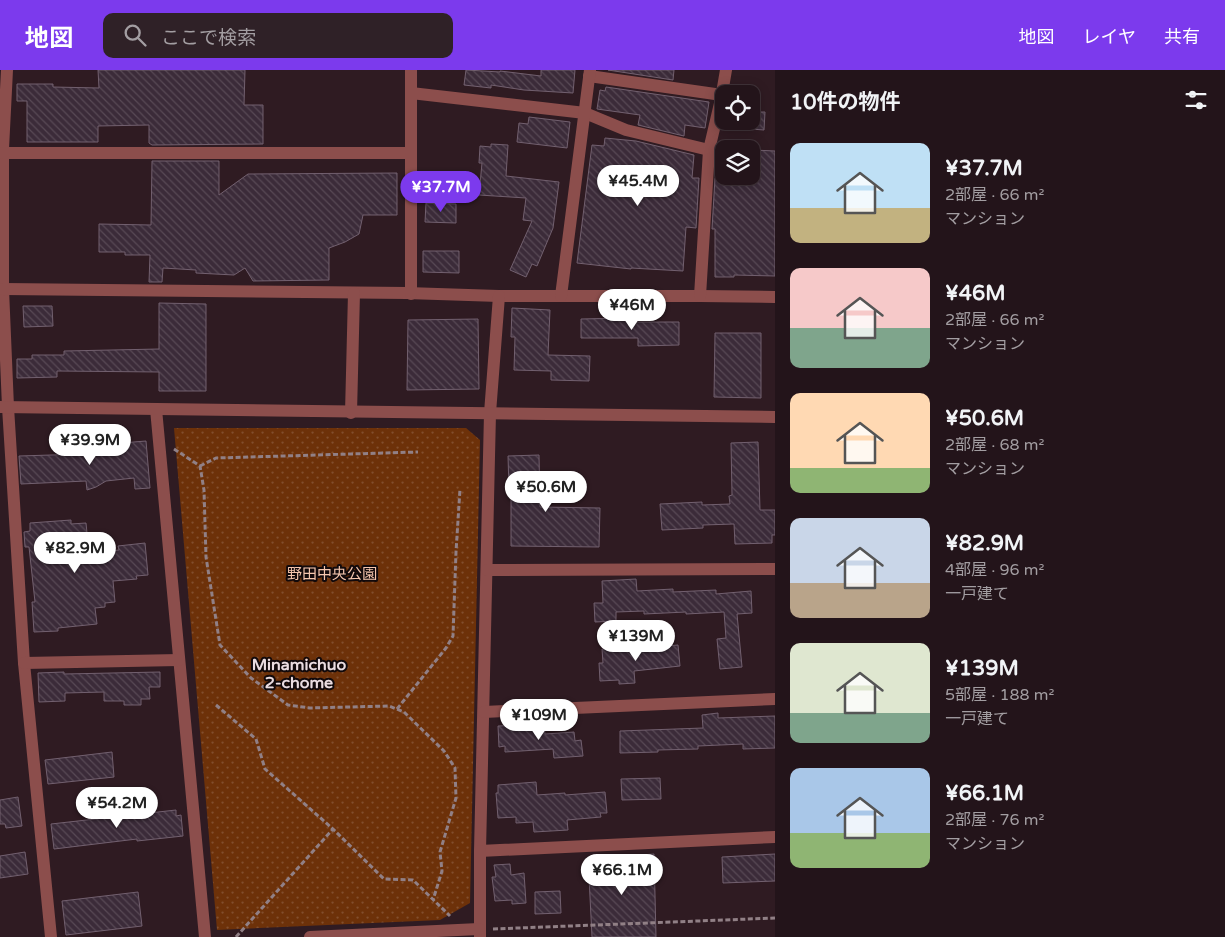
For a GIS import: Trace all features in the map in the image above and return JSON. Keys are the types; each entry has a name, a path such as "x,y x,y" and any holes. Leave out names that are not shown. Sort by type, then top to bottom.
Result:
{"street":[{"path":"7,70 3,153 4,407 24,662 51,937"},
{"path":"411,70 411,294"},
{"path":"724,85 726,70"},
{"path":"561,296 590,73 715,94"},
{"path":"411,92 585,112 626,130 709,150"},
{"path":"700,296 709,150 715,125"},
{"path":"3,153 410,153"},
{"path":"3,290 499,296 775,297"},
{"path":"351,413 354,293"},
{"path":"310,937 463,929 480,933 480,851 490,413 499,296"},
{"path":"4,407 775,417"},
{"path":"156,410 205,937"},
{"path":"487,570 775,569"},
{"path":"24,662 179,660"},
{"path":"484,712 775,699"},
{"path":"480,851 775,837"}],"path":[{"path":"159,439 200,466 204,490 206,557 220,645 251,678 288,705 310,708 388,706 404,712 444,751 454,768 456,798 440,852 442,872 434,900"},
{"path":"200,466 216,458 418,452"},
{"path":"397,709 446,648 453,636 460,489"},
{"path":"216,705 256,738 265,769 333,829 384,879 414,880 463,929"},
{"path":"236,937 333,829"},
{"path":"480,933 775,918"}],"green space":[{"name":"野田中央公園","path":"174,428 466,428 480,440 470,903 440,920 217,930"}],"building":[{"path":"98,70 245,70 244,105 263,105 263,144 152,145 149,143 149,125 98,126 98,142 27,142 27,101 17,101 17,84 53,84 53,87 99,88"},
{"path":"466,70 500,71 541,76 541,70 575,70 573,93 524,90 491,85 491,88 464,85"},
{"path":"608,70 674,70 673,80"},
{"path":"606,87 709,102 705,128 685,125 684,136 638,125 640,115 597,109 600,90 605,91"},
{"path":"760,112 765,112 764,130 760,130"},
{"path":"529,117 570,122 567,148 517,142 519,123 528,124"},
{"path":"605,138 636,141 694,155 692,178 699,178 696,228 686,227 683,271 631,269 577,263 592,145 604,146"},
{"path":"491,144 508,145 506,176 559,182 553,228 537,266 532,264 526,277 510,270 532,221 523,220 526,198 479,195 482,163 479,163 480,146 491,147"},
{"path":"760,150 775,151 775,276 734,275 734,277 715,277 715,229 712,229 715,178 715,185 760,185"},
{"path":"152,161 219,161 219,195 248,174 397,173 397,215 363,215 359,234 329,248 329,280 253,281 245,268 234,275 196,273 196,270 163,268 162,282 149,282 150,255 125,255 125,252 99,252 99,224 151,225"},
{"path":"426,203 456,204 456,223 425,222"},
{"path":"423,251 459,251 459,273 423,272"},
{"path":"159,303 206,304 206,391 159,391 159,372 57,371 57,377 17,378 17,359 32,359 32,355 64,355 64,351 159,349"},
{"path":"23,306 52,306 53,326 24,327"},
{"path":"512,308 550,310 548,355 590,356 589,381 551,380 551,371 514,370 515,337 511,337"},
{"path":"627,318 627,322 679,322 679,345 638,346 638,338 581,338 581,319"},
{"path":"478,319 479,389 407,390 408,320"},
{"path":"715,333 761,333 761,398 714,397"},
{"path":"82,440 97,445 146,441 150,488 135,489 134,478 106,481 87,490 86,481 21,484 19,456 83,454"},
{"path":"758,442 760,510 775,510 775,535 772,535 772,543 735,544 734,524 703,525 703,528 662,530 660,504 702,502 702,505 730,504 729,496 732,495 731,443"},
{"path":"539,455 540,507 600,508 599,547 511,546 511,489 509,489 508,456"},
{"path":"71,520 71,524 86,523 89,553 119,550 118,546 145,543 148,575 136,576 137,579 113,581 115,602 105,603 105,607 95,608 97,624 58,628 58,631 34,632 32,602 35,602 29,547 25,547 24,532 30,531 30,523"},
{"path":"636,579 637,591 673,589 673,592 716,590 716,594 751,591 752,613 737,614 742,667 720,669 717,639 726,638 724,612 644,614 644,611 616,612 616,621 595,622 594,603 603,603 602,581"},
{"path":"678,645 680,666 634,671 635,683 619,684 619,680 600,681 599,663 603,663 602,649 633,647 633,649"},
{"path":"64,672 64,674 160,672 160,687 149,687 150,699 141,699 141,705 124,705 124,701 104,701 104,692 65,693 65,701 39,702 38,673"},
{"path":"718,713 718,718 775,716 775,748 743,749 743,744 698,746 698,749 658,750 658,752 620,753 620,731 703,728 702,715"},
{"path":"544,724 545,734 574,732 575,741 581,740 583,756 554,758 553,749 505,752 505,746 499,747 498,726"},
{"path":"112,752 114,777 48,784 45,760"},
{"path":"660,778 661,799 622,800 621,779"},
{"path":"536,782 537,795 605,792 607,813 600,813 601,817 567,820 568,830 534,832 533,822 516,823 516,817 498,818 496,793 498,793 498,785"},
{"path":"18,797 22,826 6,828 5,824 0,824 0,800"},
{"path":"176,810 176,816 181,815 183,836 137,841 137,839 54,849 51,824"},
{"path":"25,852 28,874 0,878 0,856"},
{"path":"654,854 656,937 592,937 589,877 585,877 585,859 628,858 628,856"},
{"path":"775,854 775,881 723,883 722,857"},
{"path":"510,864 511,875 524,873 526,903 512,904 512,900 495,901 492,877 496,877 494,865"},
{"path":"560,891 561,913 535,914 535,892"},
{"path":"138,892 142,926 66,935 62,901"}],"district":[{"name":"Minamichuo 2-chome","path":"299,673"}]}
